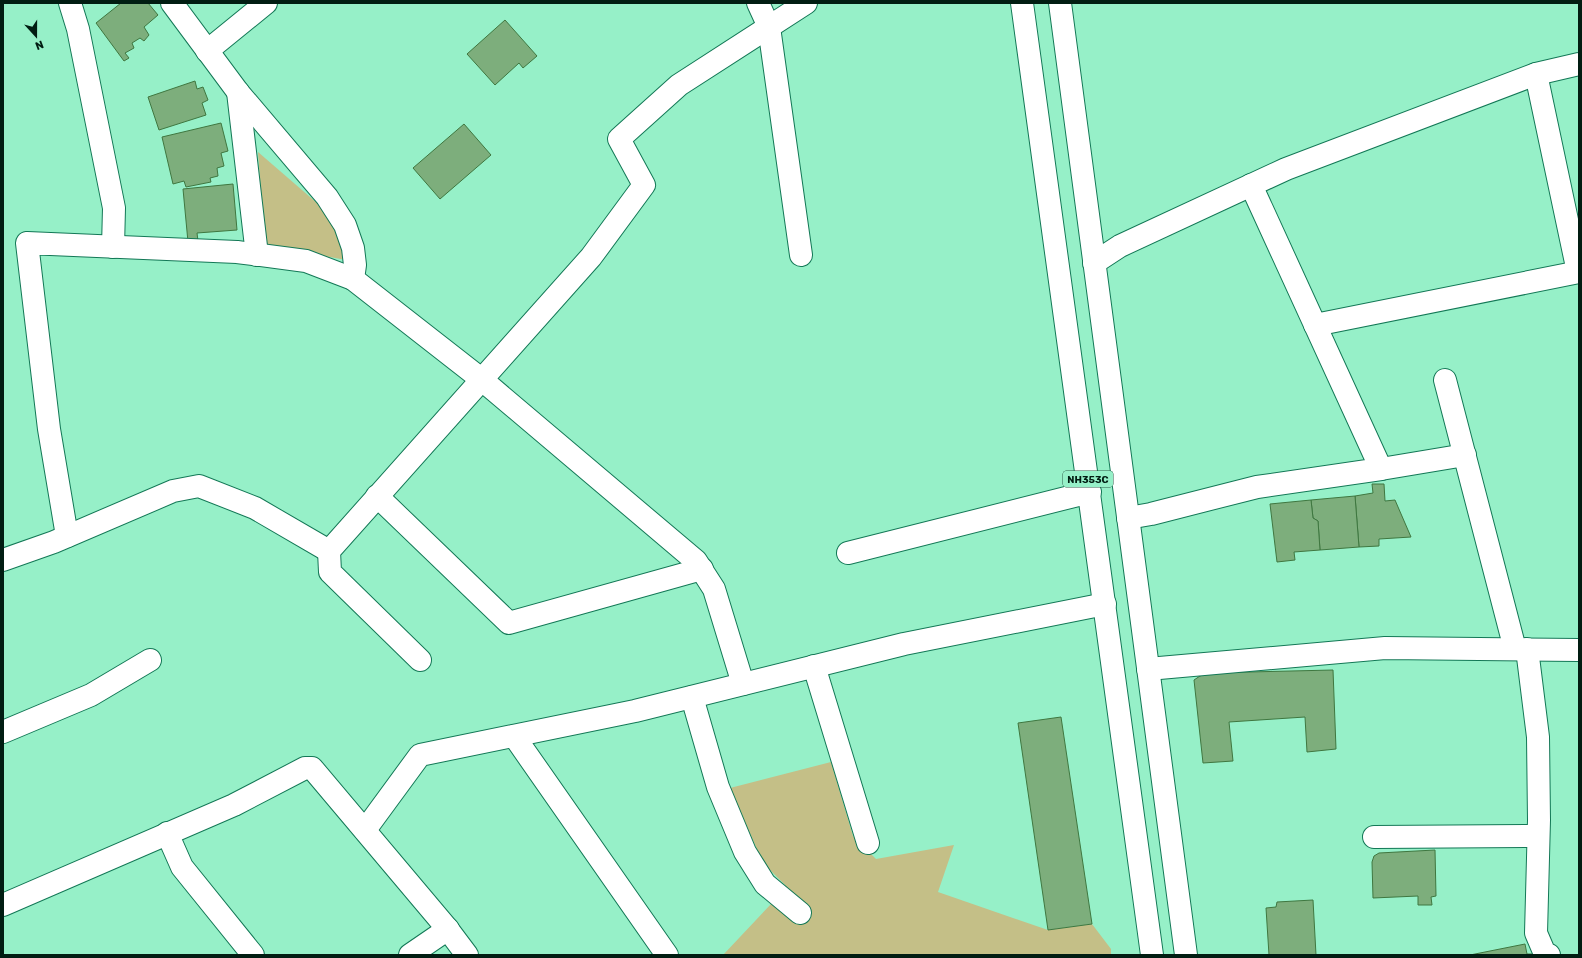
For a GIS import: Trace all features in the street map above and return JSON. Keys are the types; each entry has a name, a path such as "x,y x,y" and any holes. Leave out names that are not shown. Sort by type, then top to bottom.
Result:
{"main road":[{"path":"70,3 78,29 114,208 113,247"},
{"path":"172,3 238,92 327,197 345,224 353,248 353,279"},
{"path":"207,51 266,3"},
{"path":"758,3 769,27 801,255"},
{"path":"420,660 330,572 329,551 591,257 644,185 619,139 679,85 806,3"},
{"name":"NH353C","path":"1022,3 1090,492 1152,955"},
{"name":"NH353C","path":"1060,3 1186,955"},
{"path":"1094,263 1120,246 1286,169 1536,74 1579,64"},
{"path":"1316,325 1579,272 1536,74"},
{"path":"238,92 257,255"},
{"path":"1252,185 1381,469"},
{"path":"67,536 49,429 27,243 237,252 306,261 353,279 482,380 696,561 714,589 743,684"},
{"path":"1445,380 1521,649 1538,737 1536,934 1544,954 1549,955"},
{"path":"1128,518 1152,514 1257,487 1465,455"},
{"path":"3,560 67,536 173,491 200,486 255,508 329,551"},
{"path":"848,553 1090,492"},
{"path":"377,496 509,623 702,569"},
{"path":"365,830 420,755 635,711 904,644 1105,604"},
{"path":"1148,669 1385,648 1579,650"},
{"path":"3,732 91,695 150,660"},
{"path":"814,666 868,843"},
{"path":"692,697 718,787 745,852 765,884 800,913"},
{"path":"514,736 667,955"},
{"path":"3,905 234,804 305,768 312,768 448,929 467,955"},
{"path":"167,833 182,867 253,955"},
{"path":"1374,837 1538,836"},
{"path":"410,955 448,929"}],"shaded area":[{"path":"258,152 317,203 338,233 346,260 265,245"},
{"path":"831,762 853,836 876,859 954,845 938,892 1048,930 1092,924 1111,949 1111,955 723,955 771,904 785,885 763,863 730,788"}],"building":[{"path":"121,3 148,3 158,15 144,27 149,35 144,41 140,38 132,43 134,48 125,53 129,58 124,61 96,23"},
{"path":"505,20 537,56 523,68 519,63 495,85 467,54"},
{"path":"195,81 197,89 203,87 208,100 202,103 206,115 159,130 148,97"},
{"path":"221,123 228,151 221,153 224,166 217,168 218,176 210,178 211,182 186,187 184,181 173,184 162,137"},
{"path":"464,124 491,155 440,199 413,168"},
{"path":"233,184 237,230 197,233 198,241 188,242 183,189"},
{"path":"1372,484 1384,484 1385,501 1395,500 1411,537 1379,539 1379,546 1359,547 1355,496 1373,493"},
{"path":"1355,496 1359,547 1320,550 1318,521 1313,518 1311,500"},
{"path":"1311,500 1313,518 1318,521 1320,550 1294,552 1295,560 1277,562 1270,504"},
{"path":"1333,670 1336,749 1307,752 1305,717 1229,722 1233,761 1203,763 1194,680 1207,673"},
{"path":"1061,717 1092,924 1048,930 1018,723"},
{"path":"1435,850 1436,896 1431,897 1432,905 1418,905 1418,896 1373,898 1372,862 1374,856 1379,853"},
{"path":"1313,900 1316,955 1269,955 1266,908 1276,907 1277,902"},
{"path":"1525,944 1527,954 1532,955 1470,955"}]}
